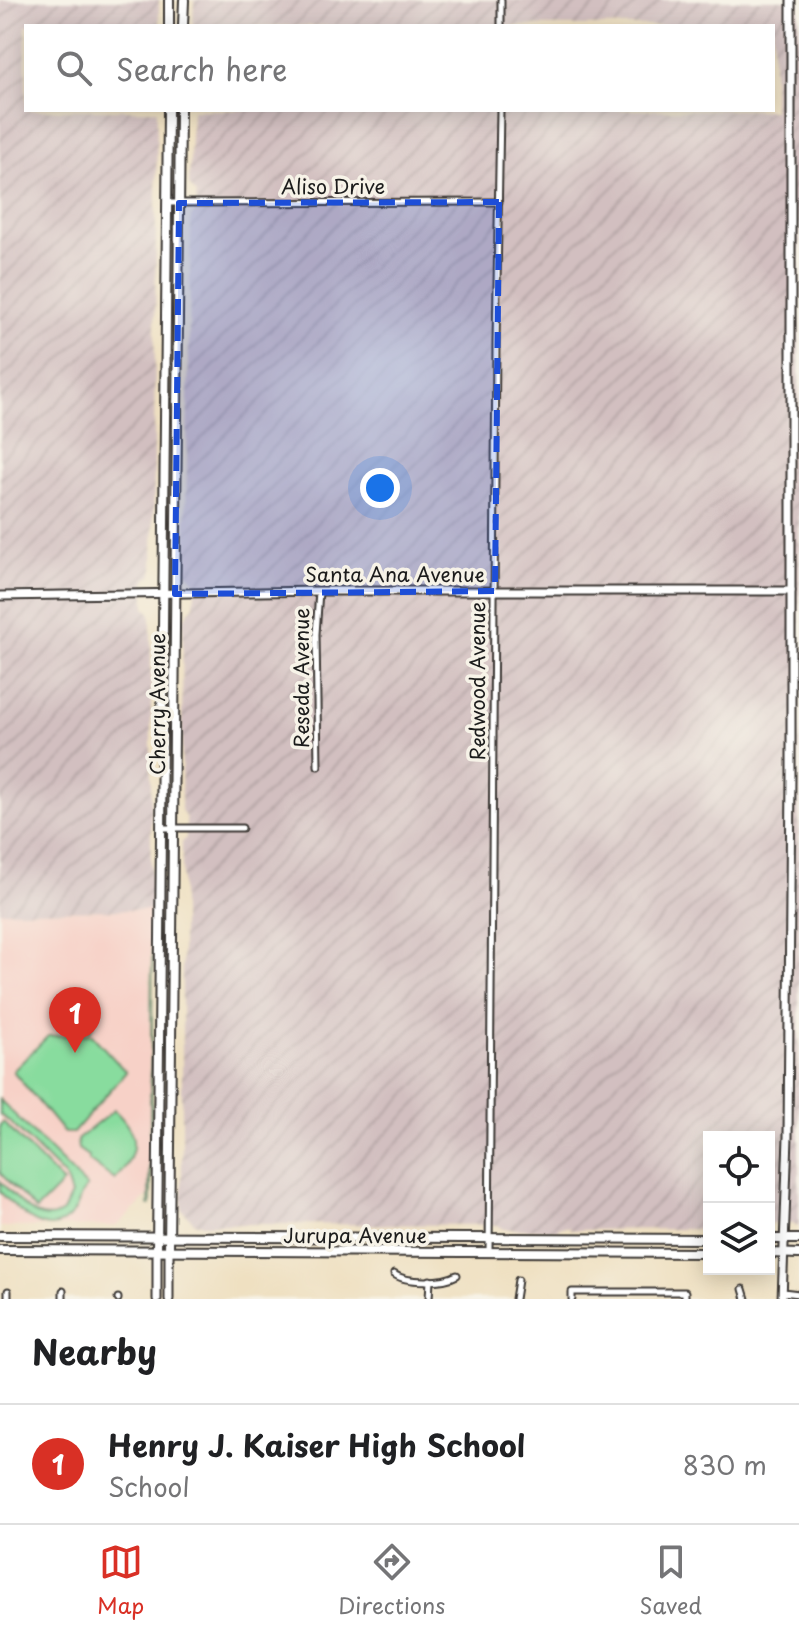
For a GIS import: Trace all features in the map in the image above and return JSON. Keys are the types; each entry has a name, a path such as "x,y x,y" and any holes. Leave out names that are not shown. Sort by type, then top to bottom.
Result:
{"main road":[{"path":"169,0 169,24"},
{"path":"183,24 184,0"},
{"name":"Cherry Avenue","path":"157,1250 168,112"},
{"name":"Cherry Avenue","path":"169,1250 180,112"},
{"name":"Jurupa Avenue","path":"0,1236 703,1239"},
{"path":"775,1239 799,1239"},
{"name":"Jurupa Avenue","path":"0,1250 703,1253"},
{"path":"775,1253 799,1254"}],"street":[{"path":"501,0 501,24"},
{"path":"791,0 788,1137 783,1296 799,1294"},
{"name":"Redwood Avenue","path":"489,1253 500,112"},
{"name":"Aliso Drive","path":"168,203 499,202"},
{"name":"Santa Ana Avenue","path":"0,596 319,591 791,591"},
{"name":"Reseda Avenue","path":"318,766 316,634 319,591"},
{"path":"494,745 503,745"},
{"path":"162,828 242,828"},
{"name":"Cherry Avenue","path":"157,1250 157,1299"},
{"name":"Cherry Avenue","path":"169,1250 169,1299"},
{"path":"394,1274 399,1278 430,1280 450,1279 457,1275"},
{"path":"429,1299 430,1280"},
{"path":"515,1299 518,1280"},
{"path":"743,1289 746,1299"},
{"path":"8,1291 8,1299"},
{"path":"63,1291 63,1299"},
{"path":"572,1296 685,1296"}],"highlighted area":[{"path":"499,202 495,591 175,594 179,203"}],"shaded area":[{"path":"0,0 159,0 159,24 24,24 24,112 157,112 153,573 145,581 145,607 151,614 151,910 0,911"},
{"path":"194,0 799,0 799,1227 793,1223 775,1223 775,1131 703,1131 703,1229 196,1224 182,1210 182,843 186,838 186,818 181,810 183,620 194,605 196,582 185,571 191,217 197,211 196,194 189,185 192,112 775,112 775,24 193,24"},
{"path":"151,910 148,1196 117,1226 0,1227 0,911"}],"green space":[{"path":"153,879 151,1205 149,1205"},
{"path":"69,993 84,996 93,1004 95,1017 90,1031 62,1031 58,1026 58,999"},
{"path":"91,1034 126,1072 73,1133 64,1133 13,1071 48,1036"},
{"path":"0,1100 87,1187 73,1213 64,1222 54,1226 34,1221 0,1192 0,1181 28,1209 45,1217 63,1212 71,1195 65,1177 0,1115"},
{"path":"114,1110 129,1128 133,1145 128,1162 115,1180 88,1160 89,1157 78,1149 77,1140"},
{"path":"3,1122 63,1183 36,1210 0,1173 0,1125"}],"place":[{"name":"Henry J. Kaiser High School","path":"75,1053"}]}
